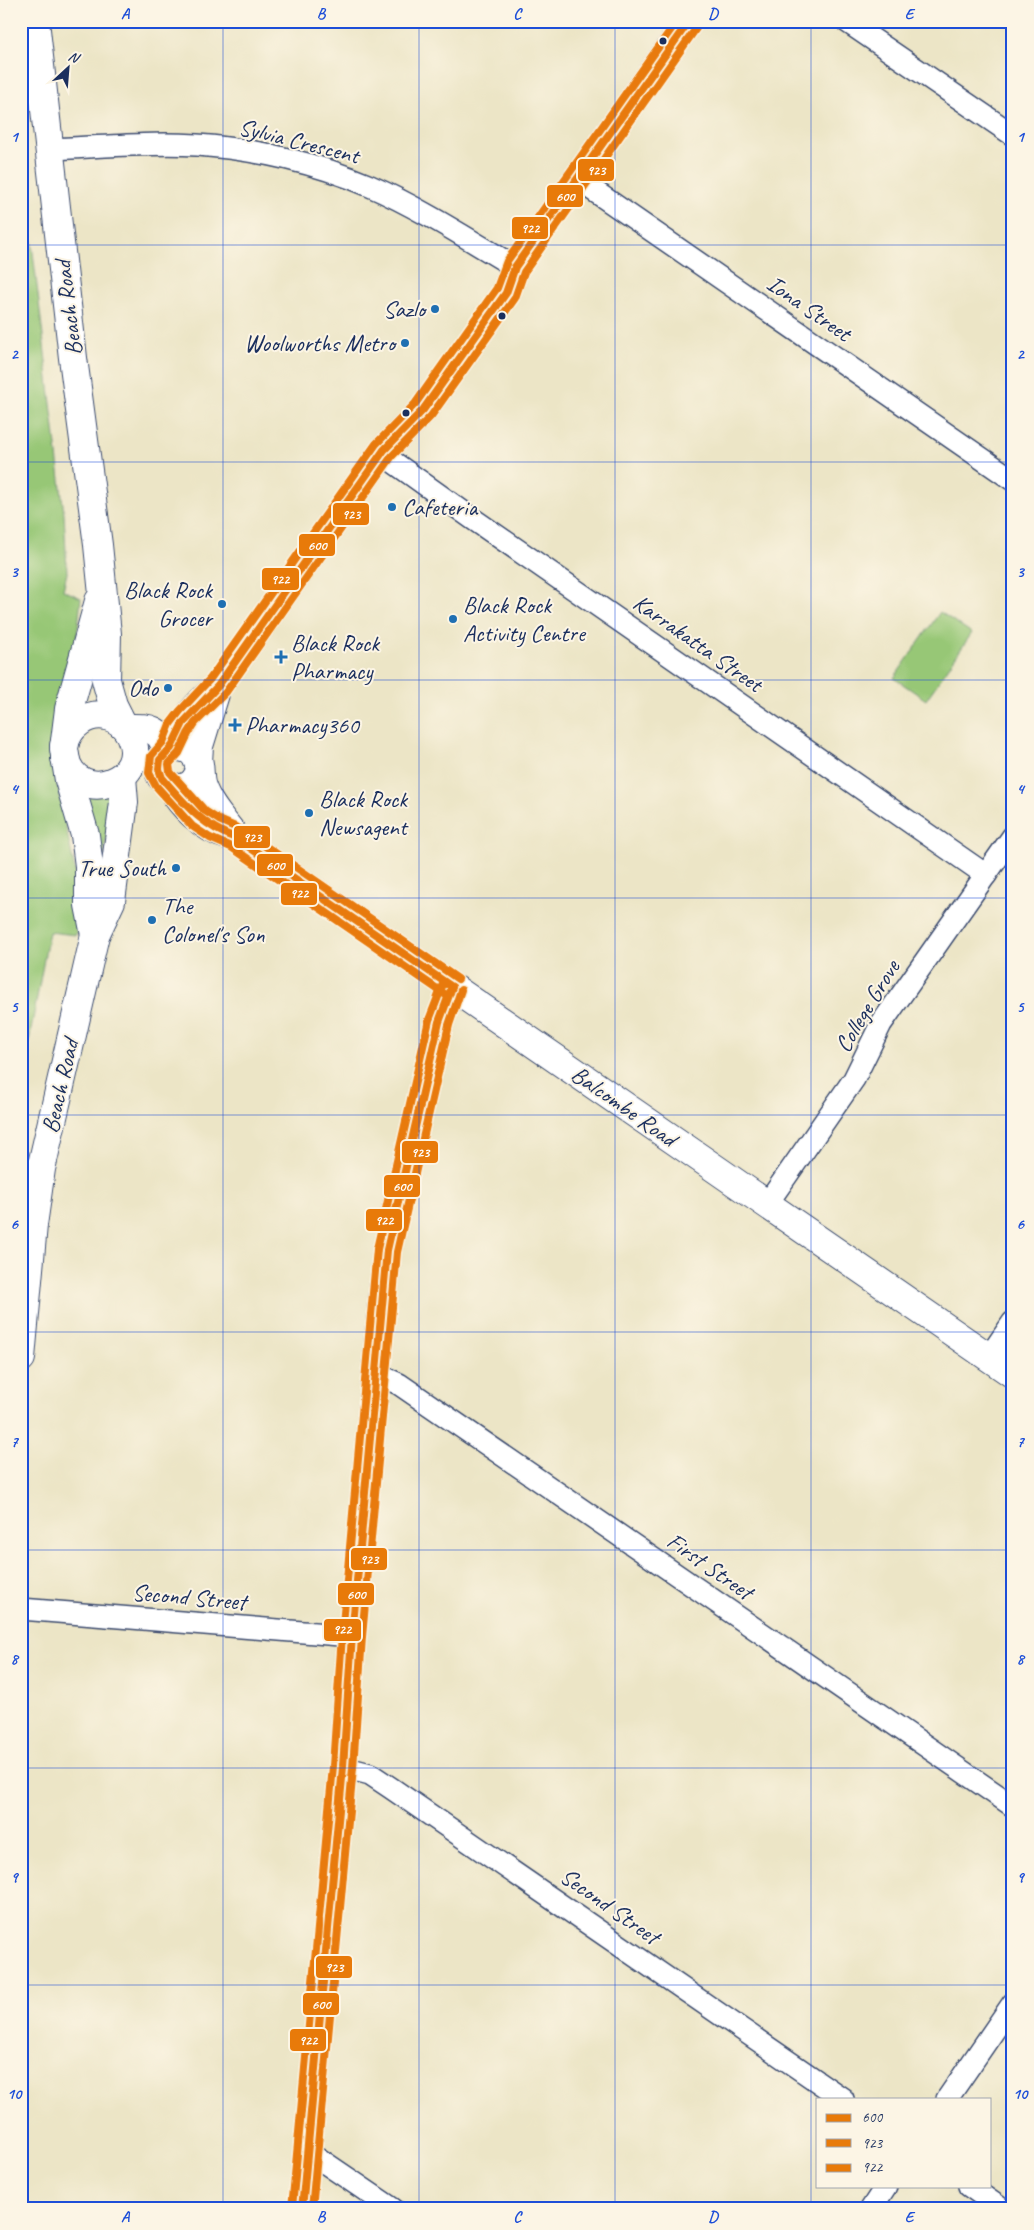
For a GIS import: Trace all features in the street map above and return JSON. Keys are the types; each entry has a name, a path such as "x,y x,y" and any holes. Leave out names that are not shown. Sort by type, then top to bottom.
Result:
{"main road":[{"name":"Beach Road","path":"21,1358 33,1225 41,1169 95,935 111,901 124,802 123,776 134,754 132,738 113,705 107,687 107,634 35,21"},
{"path":"198,767 190,751 178,747 169,750 163,738 152,729 125,727 108,717 90,716 75,725 67,737 64,750 70,770 86,782 106,784 123,776 142,790 155,791 169,786 182,788 195,780 198,767 197,752 203,728 218,686 386,447 423,410 506,293 515,267 689,21"},
{"name":"Beach Road","path":"95,935 89,905 89,866 85,836 69,780 64,750 69,709 89,633 102,595"},
{"name":"Balcombe Road","path":"218,686 190,714 179,729 169,750 160,758 159,772 163,781 184,805 210,828 236,838 1013,1374"},
{"name":"Balcombe Road","path":"198,767 206,795 236,838"}],"street":[{"path":"846,21 1013,136"},
{"name":"Sylvia Crescent","path":"50,148 197,145 248,152 305,164 361,182 395,198 515,267"},
{"name":"Iona Street","path":"577,179 1013,480"},
{"name":"Karrakatta Street","path":"386,447 473,519 986,875"},
{"name":"College Grove","path":"767,1204 854,1080 882,1024 1013,836"},
{"path":"302,2209 309,2152 343,1767 352,1636 375,1372 389,1241 436,1031 452,987"},
{"path":"988,1357 1013,1322"},
{"name":"First Street","path":"375,1372 399,1384 1013,1806"},
{"name":"Second Street","path":"21,1609 352,1636"},
{"name":"Second Street","path":"343,1767 370,1774 842,2098"},
{"path":"948,2098 1013,2004"},
{"path":"309,2152 393,2209"},
{"path":"871,2209 885,2188"},
{"path":"973,2188 1002,2209"}],"green space":[{"path":"21,151 64,513 67,573 63,590 81,598 77,637 54,720 50,749 79,890 76,935 49,932 27,1052 21,1051"},
{"path":"940,612 972,633 926,700 894,678"},
{"path":"85,790 114,795 100,875"}],"transit line":[{"name":"922","path":"446,995 231,847 210,838 192,826 156,786 149,773 151,756 163,742 170,724 210,679 376,444 415,404 497,288 507,261 677,21"},
{"name":"600","path":"452,987 236,838 204,821 162,778 159,769 160,760 171,748 183,723 218,686 384,450 423,410 506,293 515,267 689,21"},
{"name":"923","path":"458,979 242,830 219,820 205,811 170,772 169,764 179,753 195,723 226,692 392,456 431,416 515,298 524,272 697,27"},
{"name":"922","path":"292,2208 333,1766 342,1635 377,1249 429,1020 443,984"},
{"name":"600","path":"302,2209 343,1767 352,1636 387,1250 439,1022 452,987"},
{"name":"923","path":"312,2209 353,1768 362,1637 397,1252 449,1025 461,990"}],"place":[{"name":"Sazlo","path":"435,309"},
{"name":"Woolworths Metro","path":"405,343"},
{"name":"Cafeteria","path":"392,507"},
{"name":"Black Rock Grocer","path":"222,604"},
{"name":"Black Rock Activity Centre","path":"453,619"},
{"name":"Black Rock Pharmacy","path":"281,657"},
{"name":"Odo","path":"168,688"},
{"name":"Pharmacy360","path":"235,725"},
{"name":"Black Rock Newsagent","path":"309,813"},
{"name":"True South","path":"176,868"},
{"name":"The Colonel's Son","path":"152,920"}]}
